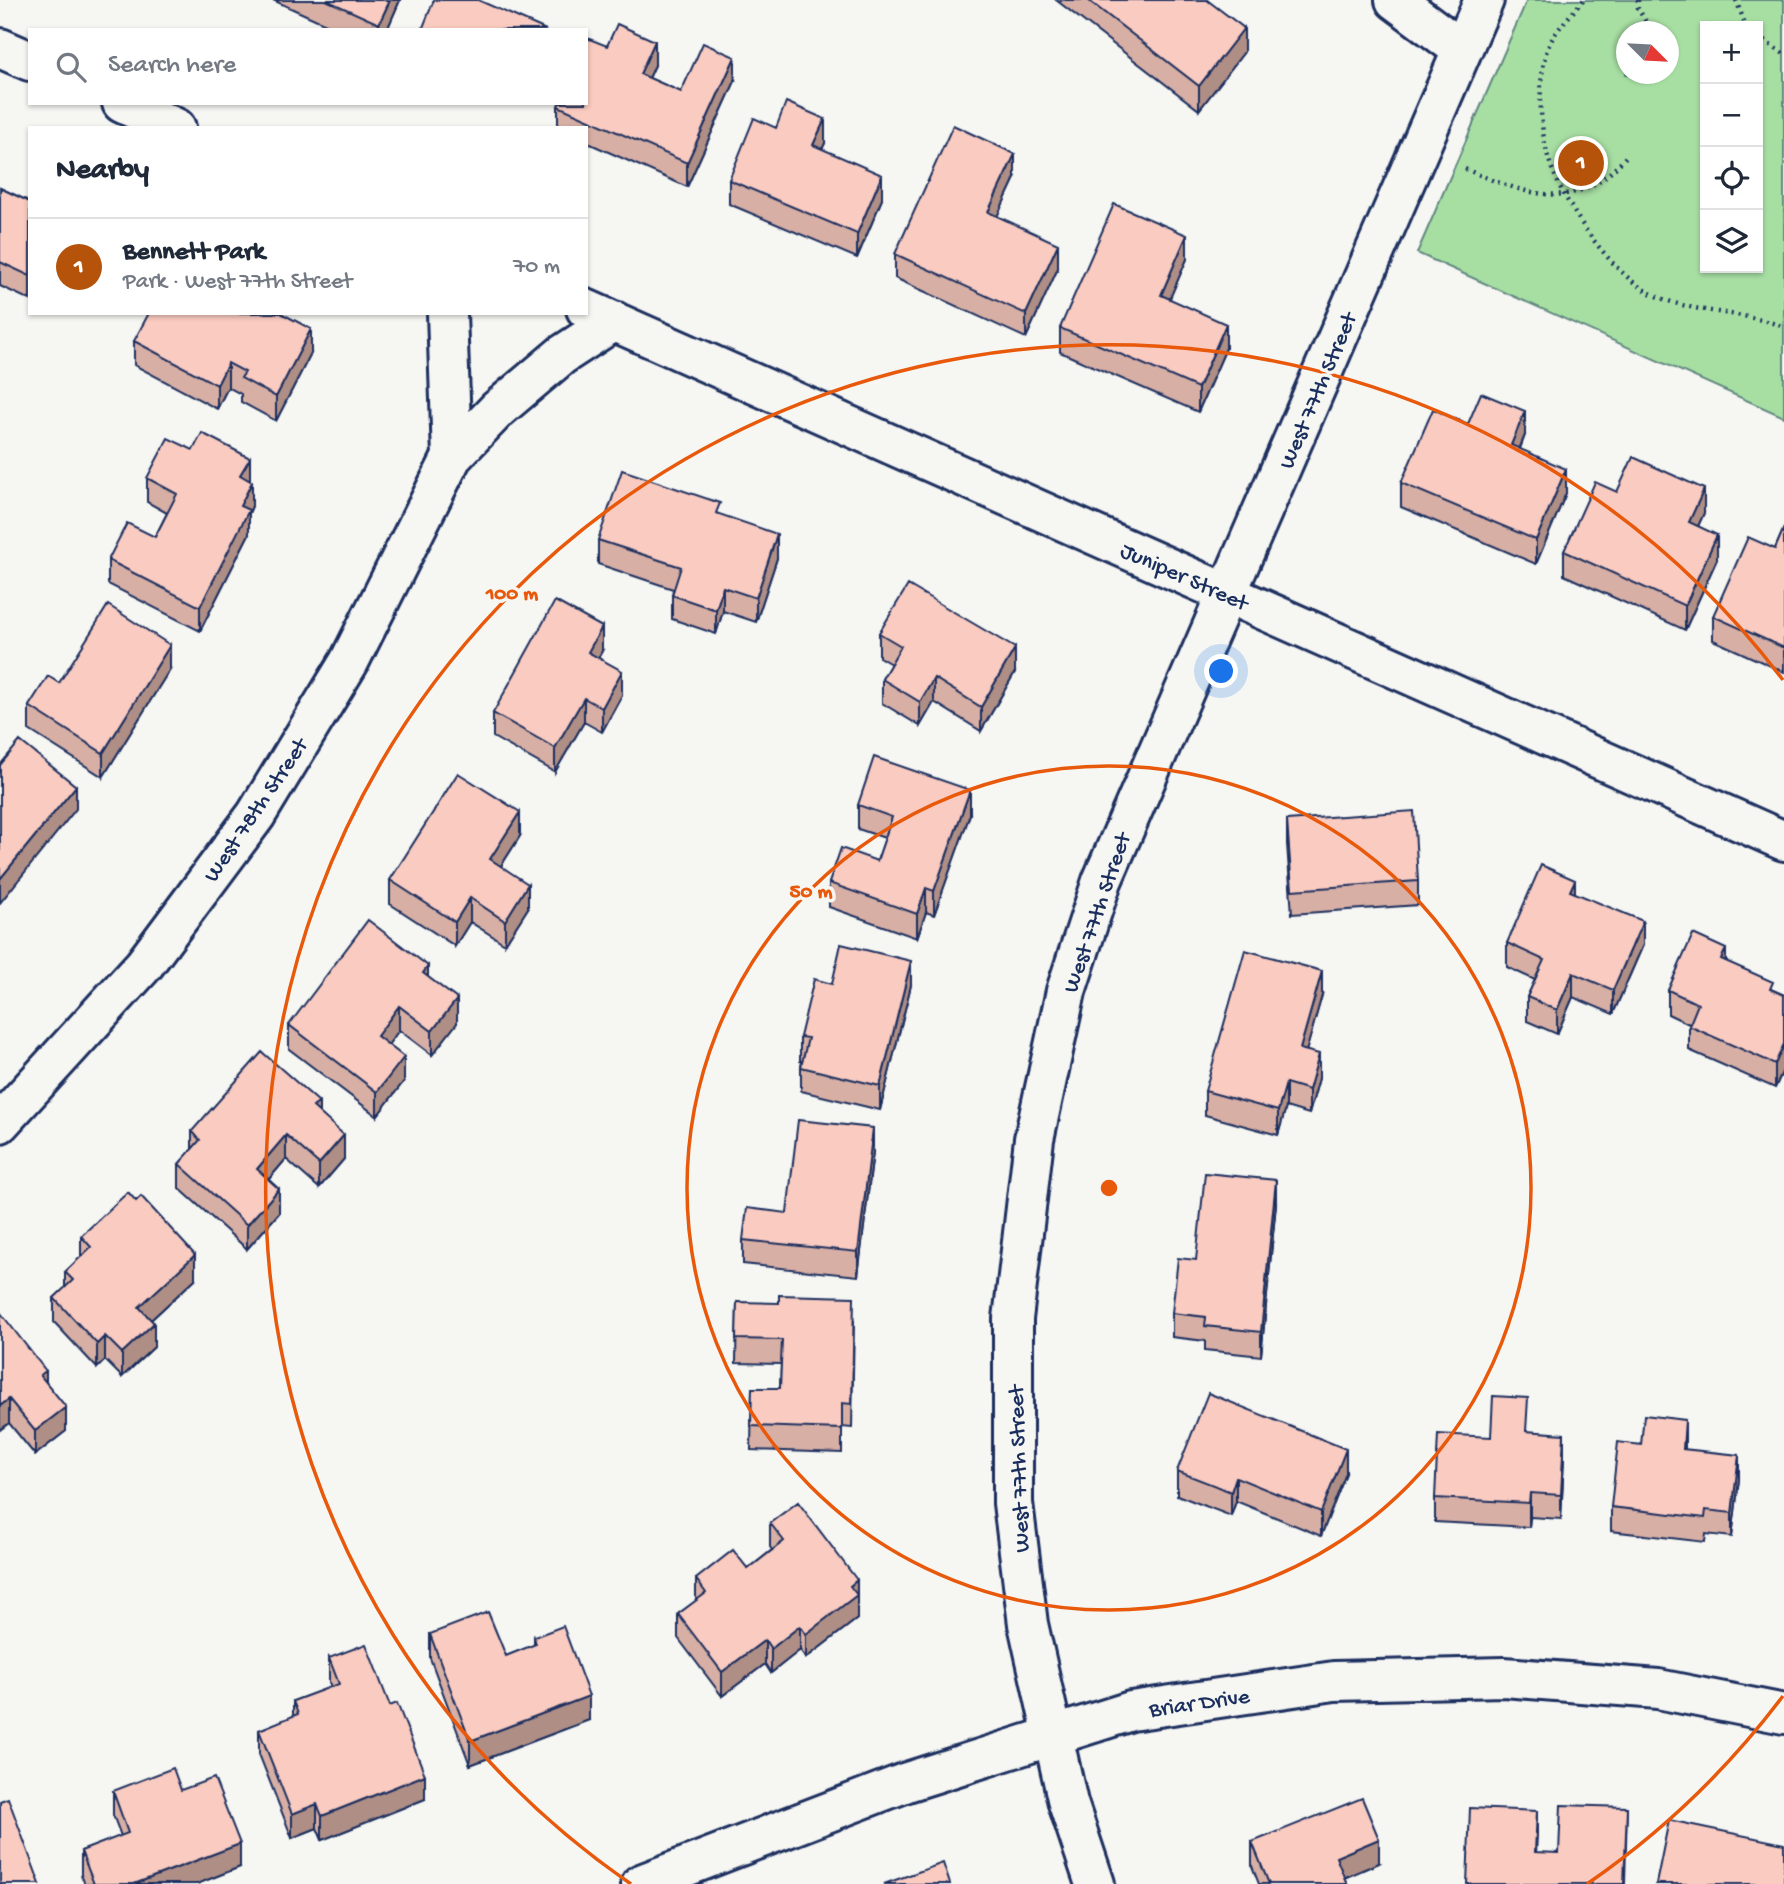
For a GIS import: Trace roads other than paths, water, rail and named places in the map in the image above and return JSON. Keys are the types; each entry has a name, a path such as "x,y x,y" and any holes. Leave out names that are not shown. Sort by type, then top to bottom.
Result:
{"street":[{"path":"1395,0 1462,50"},
{"name":"West 77th Street","path":"1095,1884 1068,1803 1028,1624 1013,1503 1013,1319 1034,1139 1066,991 1102,881 1163,736 1229,594 1484,0"},
{"path":"0,48 28,60"},
{"path":"126,105 172,126"},
{"name":"West 78th Street","path":"447,315 452,457"},
{"name":"Juniper Street","path":"600,315 1784,841"},
{"name":"West 78th Street","path":"0,1123 144,965 256,815 349,662 452,457 498,409 562,355 600,315"},
{"name":"Briar Drive","path":"641,1884 907,1782 1130,1711 1334,1681 1504,1676 1658,1689 1784,1714"}],"place":[{"name":"Bennett Park","path":"1581,163"}]}
